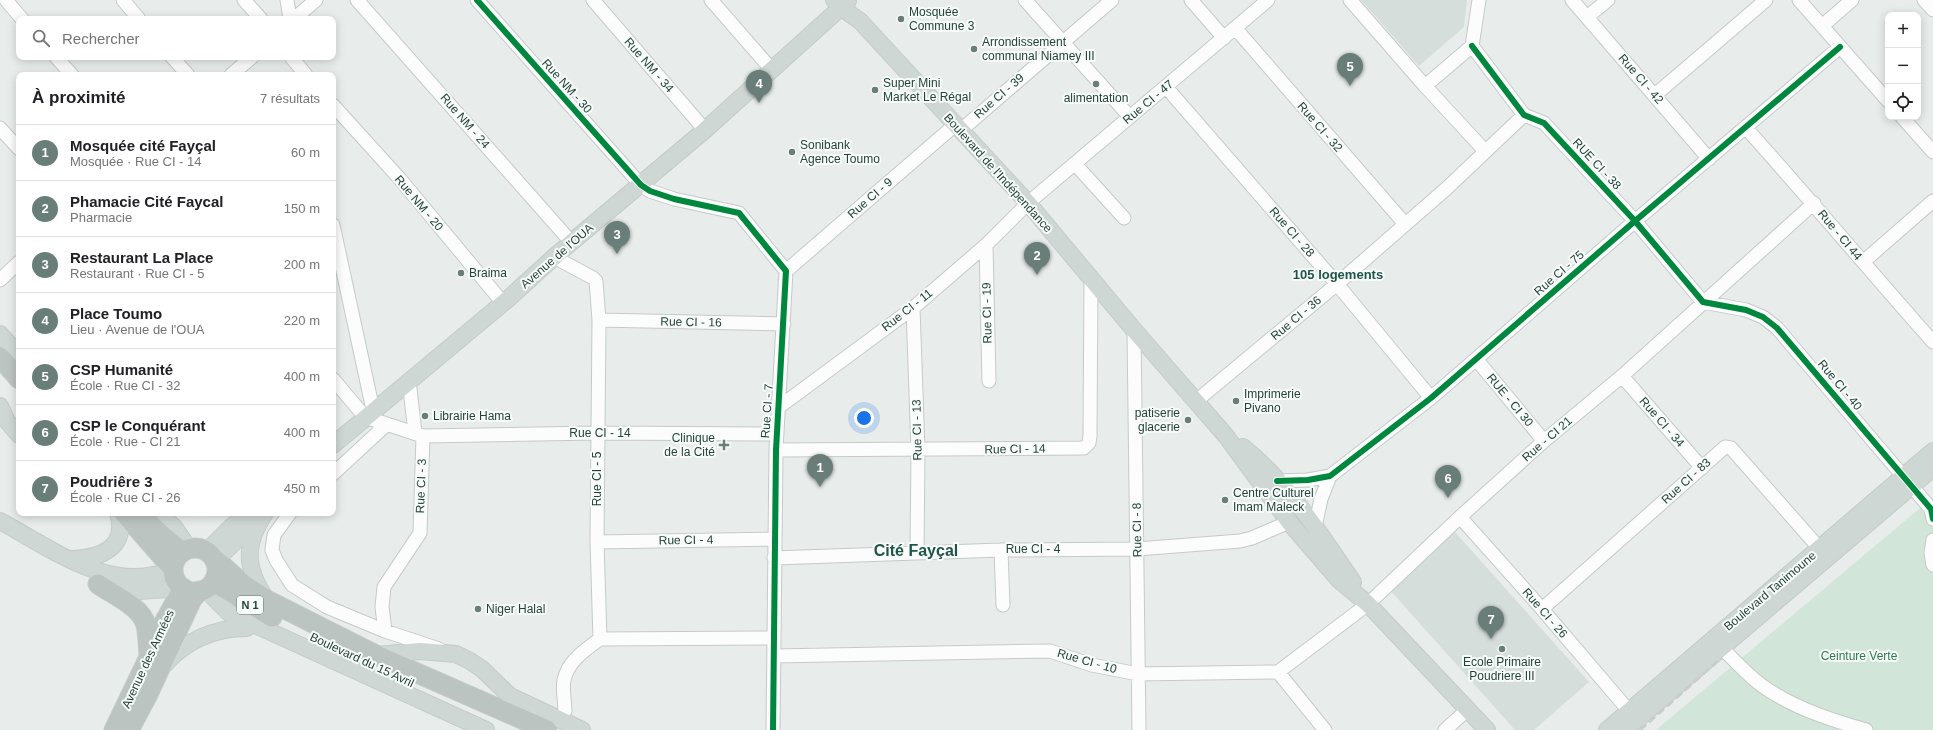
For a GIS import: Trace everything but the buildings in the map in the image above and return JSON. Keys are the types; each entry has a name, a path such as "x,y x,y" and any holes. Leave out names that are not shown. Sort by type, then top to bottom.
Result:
{"highway":[{"path":"0,357 16,376"},
{"path":"0,372 16,391"},
{"path":"127,516 173,569 175,578 201,587 218,571 199,552 176,559 173,569"},
{"name":"Boulevard du 15 Avril","path":"146,516 157,522 267,600 376,654 547,730"},
{"path":"98,584 137,611 143,618 146,624 154,663"},
{"name":"Boulevard du 15 Avril","path":"201,587 248,604 280,630 515,730"},
{"name":"Avenue des Armées","path":"129,730 154,663 161,628 201,587"},
{"name":"Avenue des Armées","path":"114,730 154,663"}],"main road":[{"name":"Boulevard de l'Indépendance","path":"854,0 860,21"},
{"name":"Avenue de l'OUA","path":"336,442 369,413 503,303 554,257 705,130 772,70 841,2"},
{"name":"Boulevard de l'Indépendance","path":"841,2 1028,203 1195,402 1226,436 1289,522 1339,580 1368,604 1487,730"},
{"path":"0,334 16,352"},
{"path":"0,406 7,421 16,432"},
{"name":"Boulevard de l'Indépendance","path":"1226,436 1253,455 1277,481 1315,527 1368,604"},
{"name":"Boulevard Tanimoune","path":"1625,730 1722,648 1907,482 1933,450"},
{"name":"Boulevard Tanimoune","path":"1607,730 1820,549 1907,482 1933,468"},
{"path":"70,559 99,556 112,548 121,528 119,516"},
{"path":"140,516 157,522"},
{"path":"176,516 199,552"},
{"path":"199,552 245,516"},
{"path":"199,552 259,516"},
{"path":"262,516 253,534 250,556 255,579 267,600"},
{"path":"0,521 70,559 107,575 123,578 146,577 163,574 173,569"},
{"path":"70,559 98,584 134,591 201,587"},
{"name":"Boulevard du 15 Avril","path":"201,587 204,604 215,615 232,624 247,628 280,630 486,730"},
{"path":"154,663 178,651 201,636 226,628 247,628"},
{"name":"Boulevard du 15 Avril","path":"376,654 420,651 456,654 482,669 510,696 582,730"}],"street":[{"path":"6,0 19,16"},
{"path":"123,0 136,16"},
{"path":"244,0 258,16"},
{"path":"287,0 290,16"},
{"path":"297,16 316,0"},
{"name":"Rue NM - 24","path":"357,0 572,243"},
{"name":"Rue NM - 30","path":"477,0 641,185"},
{"name":"Rue NM - 34","path":"593,0 705,130"},
{"path":"712,0 772,70"},
{"path":"1025,0 1064,41 1130,117"},
{"name":"Rue CI - 39","path":"957,128 1112,0"},
{"path":"1191,0 1224,38"},
{"name":"Rue CI - 47","path":"1028,203 1236,29 1268,0"},
{"path":"1350,0 1425,86 1485,151"},
{"path":"1425,86 1472,46 1479,0"},
{"name":"Rue CI - 42","path":"1572,0 1709,159"},
{"path":"1587,17 1608,0"},
{"path":"1655,95 1766,0"},
{"path":"1799,0 1885,99"},
{"path":"1822,26 1852,0"},
{"path":"1924,0 1933,10"},
{"name":"Rue CI - 32","path":"1236,29 1405,224"},
{"path":"1472,46 1524,115"},
{"name":"Rue CI - 75","path":"1277,481 1308,480 1330,476 1431,398 1635,221 1840,48"},
{"path":"59,60 69,72"},
{"path":"175,60 185,72"},
{"path":"234,72 248,60"},
{"name":"Rue CI - 28","path":"1166,87 1337,284 1431,398"},
{"name":"Rue NM - 20","path":"336,108 400,179 503,303"},
{"name":"Rue CI - 36","path":"1195,402 1337,284 1447,188 1524,115"},
{"name":"RUE CI - 38","path":"1524,115 1544,123 1635,221 1703,302"},
{"path":"1905,120 1933,152"},
{"path":"0,128 16,146"},
{"name":"Rue CI - 9","path":"786,271 957,128"},
{"name":"Rue - CI 44","path":"1746,128 1814,203 1933,342"},
{"path":"1075,164 1124,218"},
{"path":"641,185 674,199 739,213 786,271"},
{"path":"1863,262 1933,201"},
{"name":"Rue CI - 11","path":"779,407 913,308 986,245 1028,203"},
{"name":"Rue - CI 21","path":"1278,672 1368,604 1460,517 1544,441 1622,376 1814,203"},
{"path":"336,244 369,413"},
{"name":"Rue CI - 19","path":"986,245 989,381"},
{"name":"Rue CI - 5","path":"554,257 596,281 599,320 597,542 600,639"},
{"path":"0,280 16,265"},
{"name":"Rue CI - 7","path":"773,730 776,434 779,407 786,271"},
{"name":"Rue CI - 14","path":"776,450 1084,448 1089,443 1091,279"},
{"name":"Rue CI - 40","path":"1703,302 1746,310 1763,317 1777,328 1907,482 1931,508 1933,519"},
{"name":"Rue CI - 13","path":"913,308 918,450 917,552"},
{"name":"Rue CI - 16","path":"599,320 784,324"},
{"name":"Rue CI - 8","path":"1134,330 1139,730"},
{"name":"RUE - CI 30","path":"1476,359 1544,441"},
{"name":"Rue CI - 34","path":"1622,376 1702,468"},
{"name":"Rue CI - 3","path":"386,630 382,607 384,587 420,533 419,435 409,380"},
{"path":"336,382 369,413 387,424 419,435"},
{"path":"336,471 387,424"},
{"name":"Rue CI - 14","path":"419,435 597,433 776,434"},
{"name":"Rue CI - 83","path":"1542,609 1725,447 1731,448 1820,549"},
{"path":"1315,527 1321,499 1330,476"},
{"path":"288,516 274,535 272,550 276,560 292,585 327,608 456,654"},
{"name":"Rue CI - 26","path":"1460,517 1542,609 1629,711"},
{"name":"Rue CI - 4","path":"774,558 917,552 1137,549 1240,541 1252,538 1289,522"},
{"name":"Rue CI - 4","path":"597,542 774,539"},
{"path":"1933,540 1931,553 1933,566"},
{"path":"1001,550 1003,605"},
{"path":"565,711 564,680 578,656 600,639 774,638"},
{"path":"1722,648 1774,694 1804,709 1866,730"},
{"name":"Rue CI - 10","path":"774,656 1050,651 1092,665 1138,674 1278,672"},
{"path":"1278,672 1325,730"},
{"path":"1444,730 1468,709"},
{"path":"764,730 773,716"}],"shaded area":[{"path":"1361,0 1467,0 1464,27 1419,66"},
{"name":"Ecole Primaire Poudriere III","path":"1454,531 1589,682 1534,730 1515,730 1389,589"}],"green space":[{"name":"Ceinture Verte","path":"1933,497 1933,730 1656,730"}],"railway":[{"path":"1640,730 1720,659"}],"cycle path":[{"path":"477,0 641,185 650,191 674,199 739,213 786,271 776,450 773,730"},
{"path":"1472,46 1524,115 1544,123 1635,221 1703,302 1746,310 1763,317 1777,328 1931,509 1933,519"},
{"path":"1277,481 1308,480 1330,476 1431,398 1635,221 1840,47"}],"place":[{"name":"Mosquée Commune 3","path":"901,19"},
{"name":"Arrondissement communal Niamey III","path":"974,49"},
{"name":"alimentation","path":"1096,84"},
{"name":"CSP Humanité","path":"1350,86"},
{"name":"Super Mini Market Le Régal","path":"875,90"},
{"name":"Place Toumo","path":"759,103"},
{"name":"Sonibank Agence Toumo","path":"792,152"},
{"name":"Restaurant La Place","path":"617,254"},
{"name":"Braima","path":"461,273"},
{"name":"Phamacie Cité Faycal","path":"1037,275"},
{"name":"Imprimerie Pivano","path":"1236,401"},
{"name":"Librairie Hama","path":"425,416"},
{"name":"patiserie glacerie","path":"1188,420"},
{"name":"Clinique de la Cité","path":"724,445"},
{"name":"Mosquée cité Fayçal","path":"820,487"},
{"name":"CSP le Conquérant","path":"1448,498"},
{"name":"Centre Culturel Imam Maleck","path":"1225,500"},
{"name":"Niger Halal","path":"478,609"},
{"name":"Poudriêre 3","path":"1491,639"},
{"name":"Ecole Primaire Poudriere III","path":"1502,649"}],"district":[{"name":"105 logements","path":"1338,274"},
{"name":"Cité Fayçal","path":"916,550"}]}
